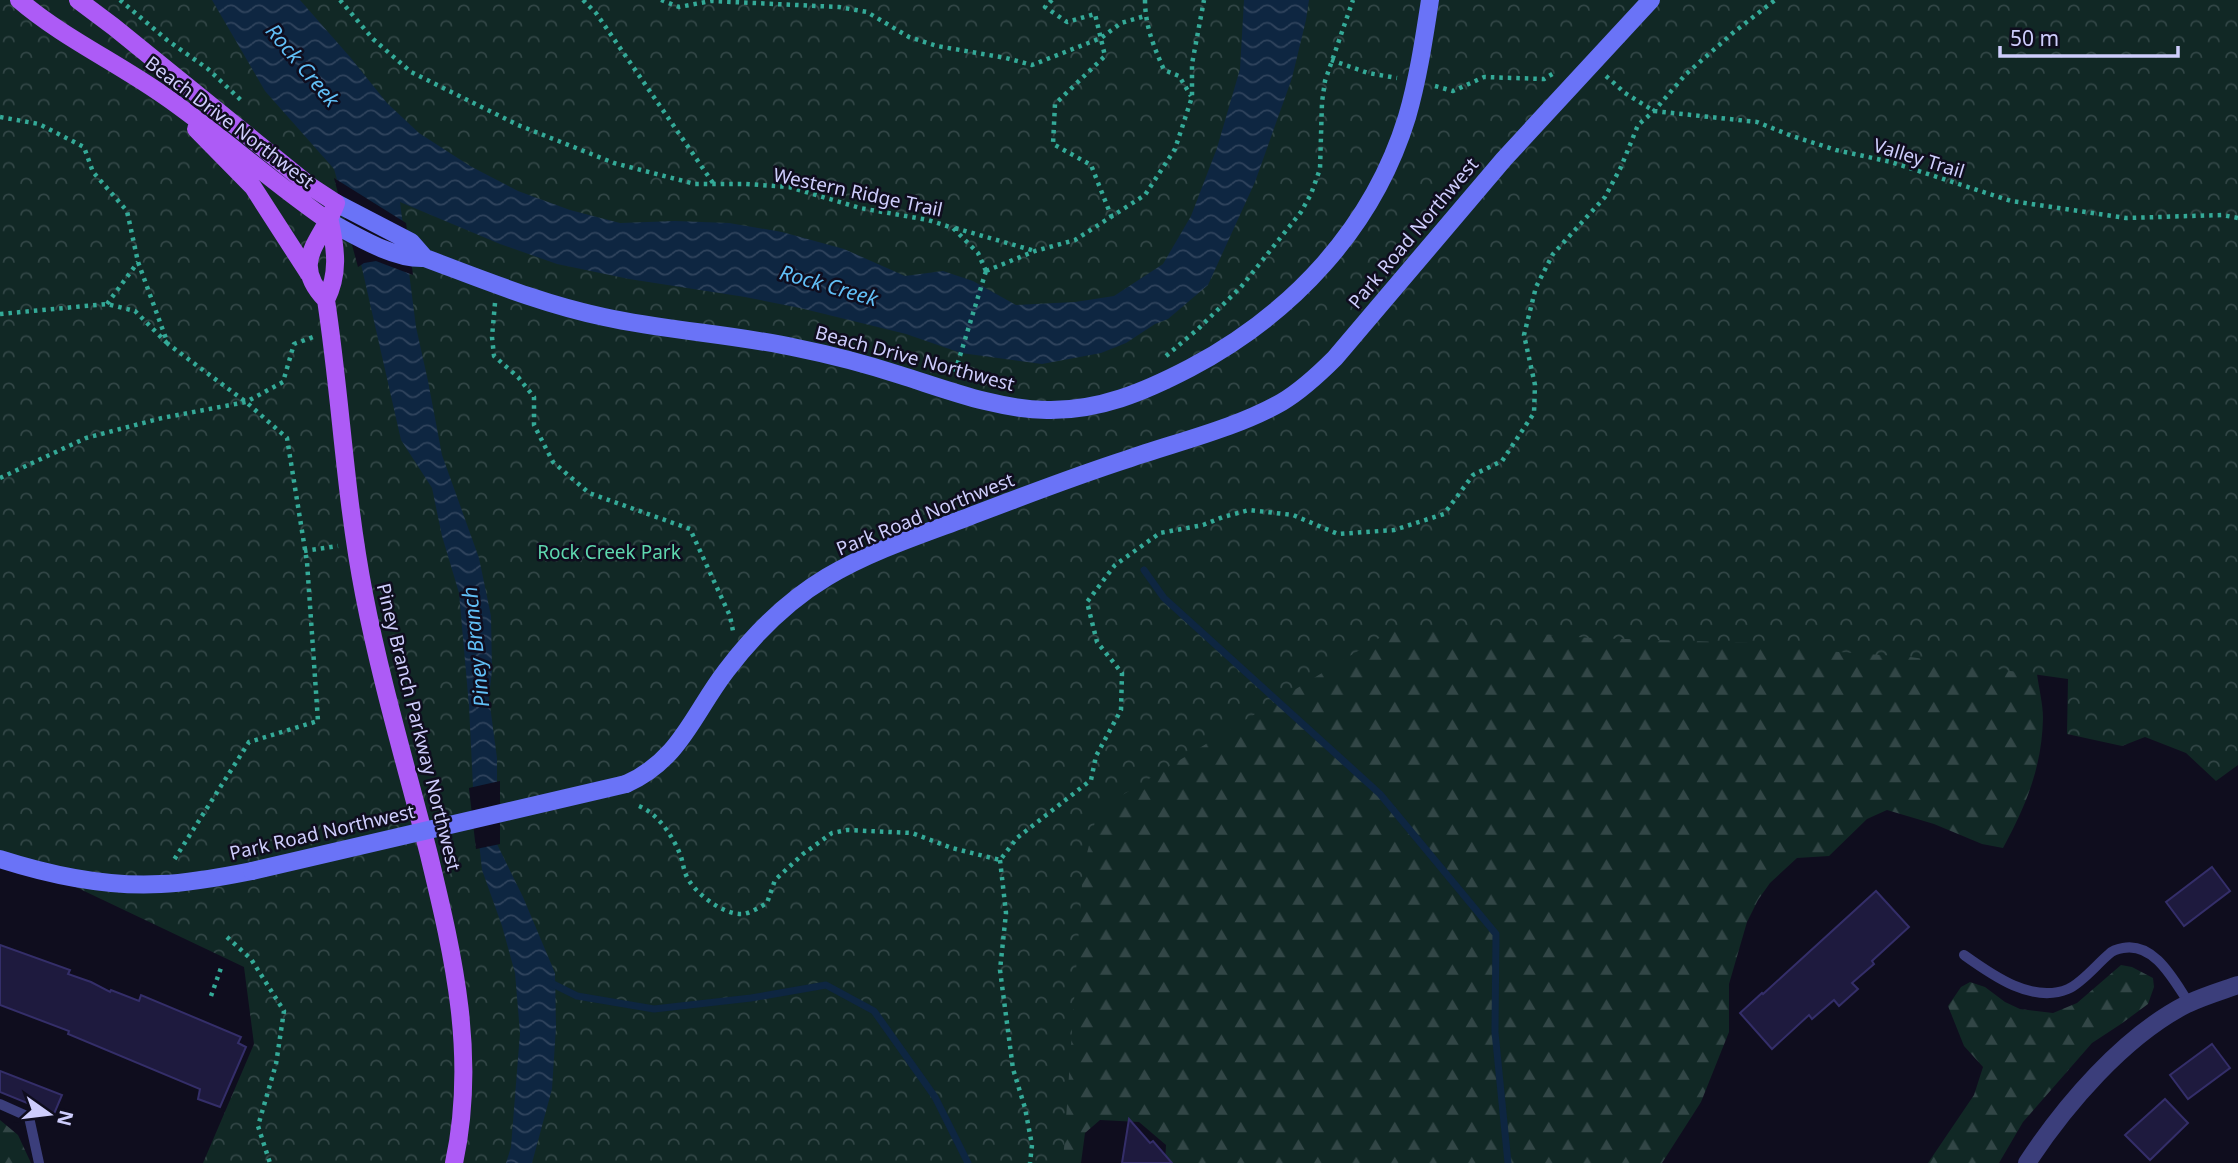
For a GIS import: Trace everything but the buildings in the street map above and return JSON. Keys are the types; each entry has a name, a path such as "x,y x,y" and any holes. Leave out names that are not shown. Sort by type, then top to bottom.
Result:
{"main road":[{"name":"Beach Drive Northwest","path":"19,0 62,32 162,94 218,134 330,222"},
{"name":"Beach Drive Northwest","path":"78,0 310,186 339,205"},
{"path":"86,0 114,27"},
{"path":"162,94 253,187 309,274"},
{"name":"Piney Branch Parkway Northwest","path":"326,300 314,289 309,274 310,253 339,205"},
{"name":"Piney Branch Parkway Northwest","path":"330,222 335,251 334,283 326,300 355,544 364,596 444,917 459,996 463,1033 463,1087 454,1163"}],"street":[{"name":"Beach Drive Northwest","path":"330,222 410,259 425,258 522,294 584,312 644,325 806,349 986,401 1045,410 1101,405 1164,381 1234,342 1285,303 1326,263 1364,213 1393,158 1412,98 1430,0"},
{"name":"Park Road Northwest","path":"0,859 32,868 124,884 158,885 193,881 252,871 626,783 653,769 669,754 724,673 762,629 784,608 824,579 918,536 1069,479 1254,416 1283,401 1308,383 1335,358 1504,159 1651,0"},
{"name":"Beach Drive Northwest","path":"339,205 411,242 425,258"},
{"path":"2027,1163 2053,1124 2091,1080 2144,1033 2189,1003 2238,985"}],"lane":[{"path":"1964,955 1993,975 2026,990 2044,993 2068,989 2112,950 2133,946 2149,953 2164,968 2189,1003"},
{"path":"0,1104 29,1117 39,1163"}],"path":[{"name":"Western Ridge Trail","path":"340,0 373,39 411,72 518,125 614,163 695,184 789,187 860,208 928,219 953,228 978,253 986,274"},
{"path":"583,0 603,23 713,184"},
{"path":"662,0 679,7 710,1 839,7 867,12 909,37 927,43 1032,65 1101,38 1121,23 1145,16"},
{"path":"1052,0 1045,7 1067,22 1095,14 1105,56 1055,104 1053,144 1090,165 1112,218"},
{"path":"1145,0 1150,39 1164,70 1179,76 1192,97"},
{"path":"956,372 986,274 1035,251 1076,240 1145,195 1166,166 1175,149 1192,97 1192,65 1204,0"},
{"path":"1158,361 1198,329 1241,287 1301,212 1311,194 1320,169 1325,81 1353,0"},
{"path":"1030,1163 1032,1145 1025,1108 1013,1069 1000,970 1006,913 1000,860 1017,838 1091,780 1096,756 1121,710 1122,673 1097,642 1087,602 1115,565 1160,533 1203,525 1249,510 1293,515 1338,534 1394,530 1444,514 1473,475 1502,461 1534,413 1535,385 1524,335 1536,287 1553,254 1605,197 1638,125 1686,74 1775,0"},
{"path":"1331,60 1368,72 1405,79"},
{"path":"1427,84 1453,91 1485,77 1544,79 1564,67"},
{"name":"Valley Trail","path":"1605,76 1625,93 1654,111 1757,122 1836,150 1891,162 2011,201 2126,218 2222,215 2238,218"},
{"path":"0,117 39,124 84,147 93,172 127,211 138,262 168,344"},
{"path":"953,228 1035,251"},
{"path":"107,304 138,262"},
{"path":"495,300 492,337 494,356 534,397 534,425 553,462 589,493 690,529 730,616 733,631 727,639"},
{"path":"0,314 107,304 135,311 168,344 246,402 287,438 307,562 318,721 249,742 158,885"},
{"path":"0,478 86,438 162,418 246,402 282,382 294,344 330,331"},
{"path":"304,551 355,544"},
{"path":"639,806 648,810 664,826 681,855 686,877 707,901 727,911 743,914 767,903 775,880 803,854 832,833 847,830 912,833 952,849 1000,860"},
{"path":"227,937 251,959 284,1011 276,1064 258,1126 270,1163"},
{"path":"211,996 222,965"}],"green space":[{"name":"Rock Creek Park","path":"0,0 2238,0 2238,765 2216,781 2186,753 2145,737 2122,746 2067,734 2068,679 1910,657 1825,651 1786,644 1593,638 1399,626 1098,810 1083,869 1063,1163 203,1163 254,1044 244,967 0,851"},
{"path":"1022,522 2037,674 2043,718 2036,770 2026,801 2003,848 1982,844 1934,824 1887,810 1867,819 1829,856 1797,858 1770,883 1747,922 1729,984 1729,1032 1701,1102 1662,1163 1165,1163 1166,1145 1139,1122 1100,1120 1085,1133 1081,1163 543,1163"},
{"path":"2121,965 2132,967 2153,978 2154,987 2148,1004 2092,1043 2023,1122 1999,1163 1928,1163 1974,1095 1983,1067 1964,1046 1948,1006 1961,987 1970,982 1985,987 2020,1009 2053,1013 2077,1003"},
{"path":"0,1120 18,1135 31,1163 0,1163"}],"water":[{"path":"212,0 300,0 387,103 419,133 470,166 518,191 570,210 620,223 729,223 782,232 844,249 905,276 943,271 973,281 1016,305 1075,302 1114,296 1163,264 1191,216 1217,148 1240,69 1244,0 1309,0 1292,78 1255,182 1208,285 1168,319 1155,324 1126,343 1101,353 1042,364 961,353 906,334 800,308 557,264 500,244 400,202 416,327 442,455 479,558 491,616 492,670 489,698 497,758 497,844 555,973 556,1027 552,1089 532,1163 506,1163 511,1147 520,1033 515,973 482,870 473,787 459,593 442,536 432,488 401,440 361,264 334,169 265,91"}],"pier":[{"path":"334,178 406,223 413,275 376,261 358,267"},
{"path":"500,781 500,844 476,849 469,788"}],"waterway":[{"path":"1144,570 1164,598 1380,794 1496,934 1495,1032 1508,1163"},
{"path":"549,982 577,996 654,1009 751,998 826,985 874,1011 935,1097 968,1163"}],"water label":[{"name":"Rock Creek","path":"303,65"},
{"name":"Rock Creek","path":"829,285"},
{"name":"Piney Branch","path":"475,647"}]}
